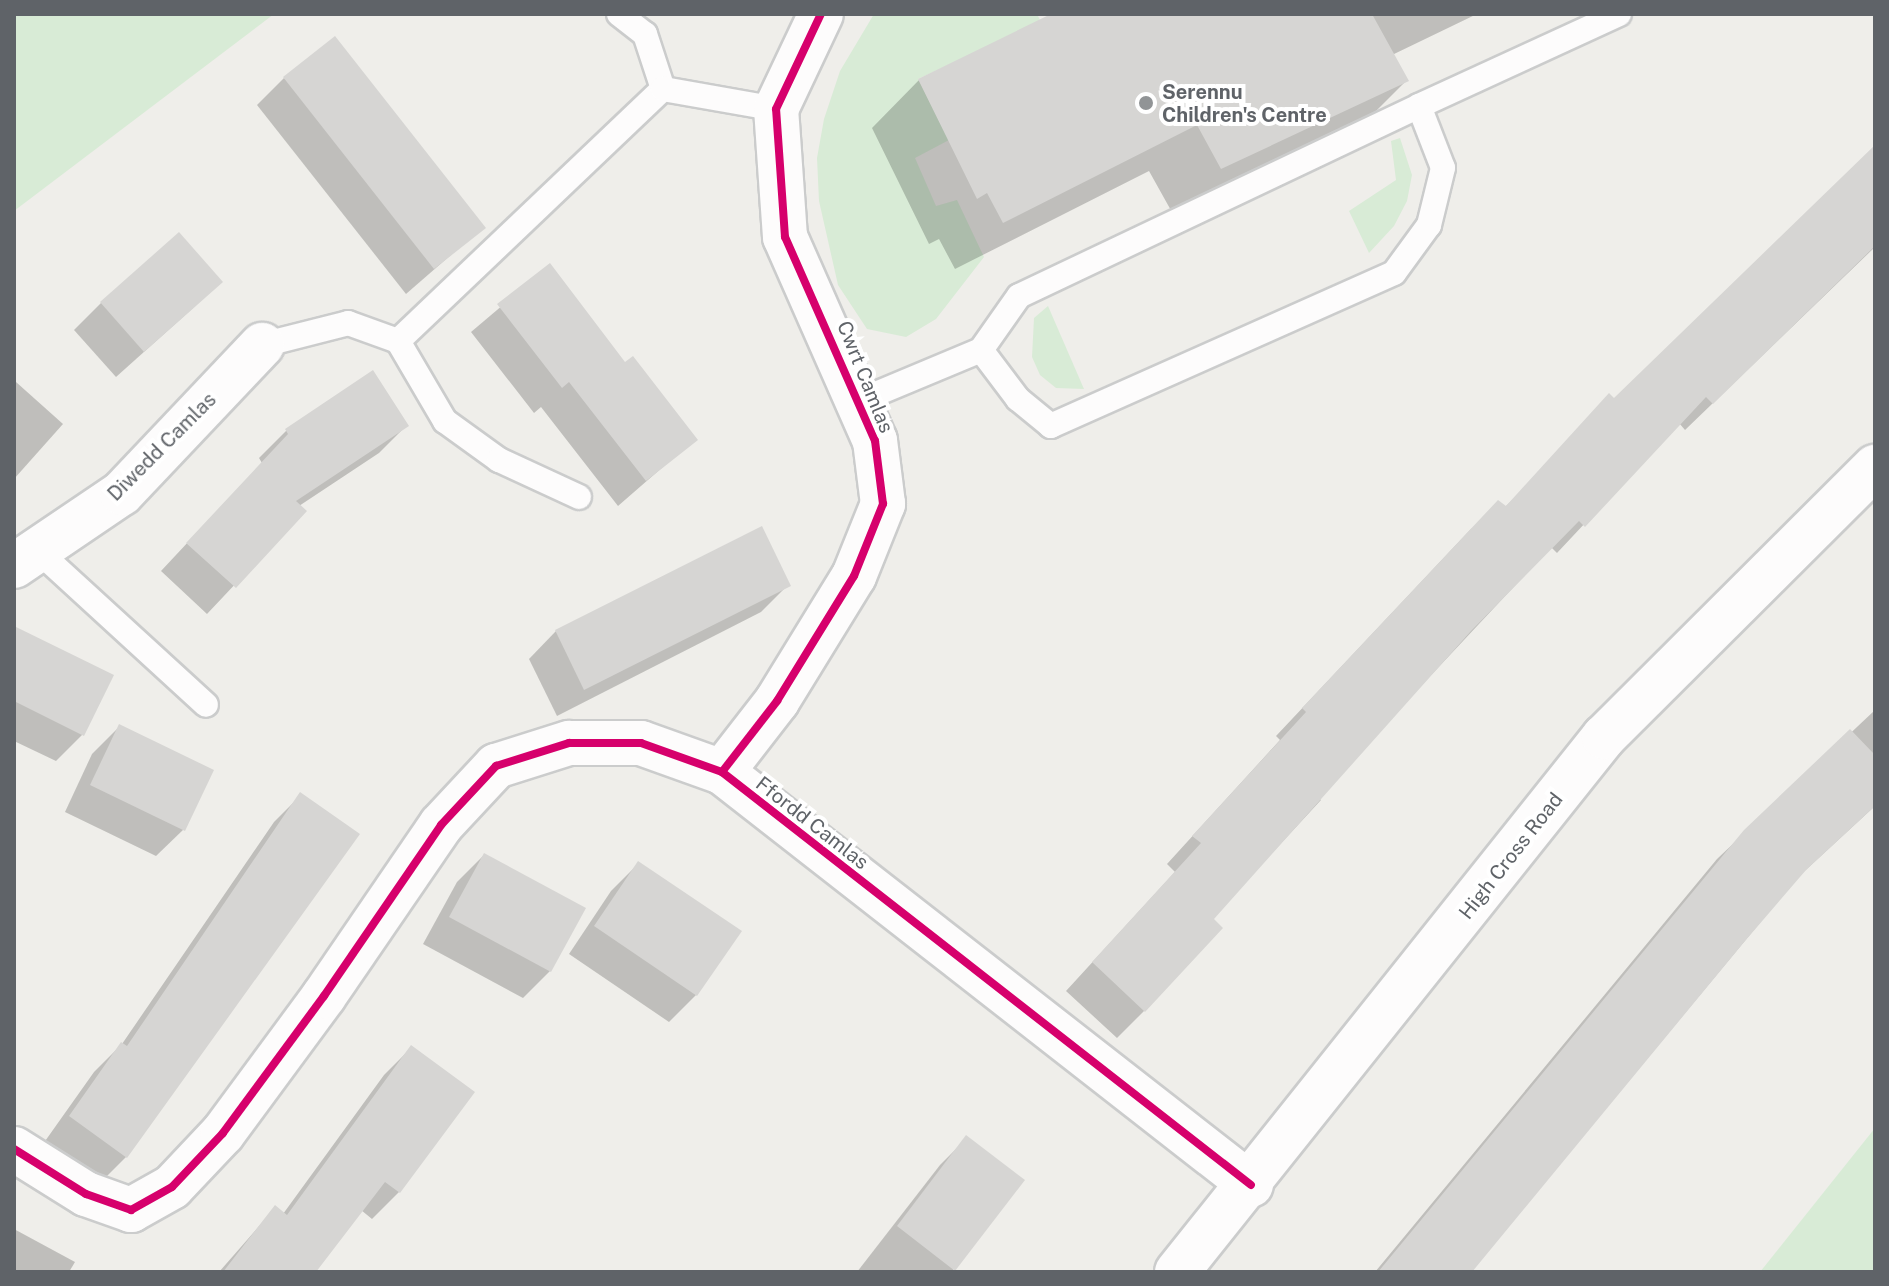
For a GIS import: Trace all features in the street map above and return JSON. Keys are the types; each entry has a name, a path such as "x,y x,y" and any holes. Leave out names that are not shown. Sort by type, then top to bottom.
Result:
{"street":[{"name":"Cwrt Camlas","path":"722,772 777,701 854,576 883,504 875,441 785,237 776,109 821,14"},
{"name":"Diwedd Camlas","path":"26,558 122,493 262,345"},
{"name":"High Cross Road","path":"1177,1272 1251,1185 1604,737 1875,467"},
{"name":"Ffordd Camlas","path":"14,1149 86,1194 131,1210 172,1187 223,1133 324,996 441,825 496,766 569,743 641,743 722,772 1251,1185"}],"lane":[{"path":"619,14 647,24 663,89"},
{"path":"859,401 981,350 1019,296 1619,14"},
{"path":"663,89 776,109"},
{"path":"398,341 663,89"},
{"path":"981,350 1018,399 1051,426 1394,273 1429,225 1443,168 1419,106"},
{"path":"262,345 348,323 398,341 445,421 499,460 579,497"},
{"path":"26,558 206,705"}],"green space":[{"path":"14,14 274,14 14,211"},
{"path":"874,14 1037,14 1041,22 918,79 949,140 915,158 936,206 957,200 984,257 936,319 906,337 867,329 838,285 819,201 817,158 824,119 840,71"},
{"path":"1400,138 1412,175 1407,201 1394,226 1369,253 1349,211 1396,180 1391,141"},
{"path":"1048,306 1084,389 1056,388 1040,375 1032,357 1034,318"},
{"path":"1875,1128 1875,1272 1760,1272"}],"building":[{"name":"Serennu Children's Centre","path":"1051,14 1372,14 1409,81 1221,169 1197,125 1003,223 987,193 977,199 918,79"},
{"path":"335,36 486,228 434,269 283,77"},
{"path":"1875,145 1875,246 1713,404 1706,397 1585,527 1579,521 1471,631 1214,919 1223,928 1145,1012 1092,962 1201,843 1192,836 1306,712 1302,708 1498,500 1506,506 1609,393 1614,398"},
{"path":"179,232 223,282 144,352 100,302"},
{"path":"550,263 625,362 633,356 698,440 646,481 569,382 562,388 497,304"},
{"path":"373,370 409,426 296,501 307,511 236,588 186,543 288,434 285,429"},
{"path":"762,526 791,586 584,690 555,630"},
{"path":"14,626 114,675 84,736 14,701"},
{"path":"119,724 214,770 185,831 90,785"},
{"path":"1850,729 1875,755 1875,806 1806,870 1472,1272 1378,1272 1744,830"},
{"path":"300,792 360,834 127,1158 69,1116 121,1042 127,1046"},
{"path":"484,853 586,908 551,972 449,917"},
{"path":"638,861 742,931 697,996 594,926"},
{"path":"411,1045 475,1092 400,1193 385,1182 316,1272 223,1272 275,1205 287,1215"},
{"path":"966,1135 1025,1180 955,1271 897,1226"}],"cycle path":[{"path":"722,772 777,701 854,576 883,504 875,441 785,237 776,109 821,14"},
{"path":"14,1149 86,1194 131,1210 172,1187 223,1133 324,996 441,825 496,766 569,743 641,743 722,772 1251,1185"}],"place":[{"name":"Serennu Children's Centre","path":"1146,103"}]}
